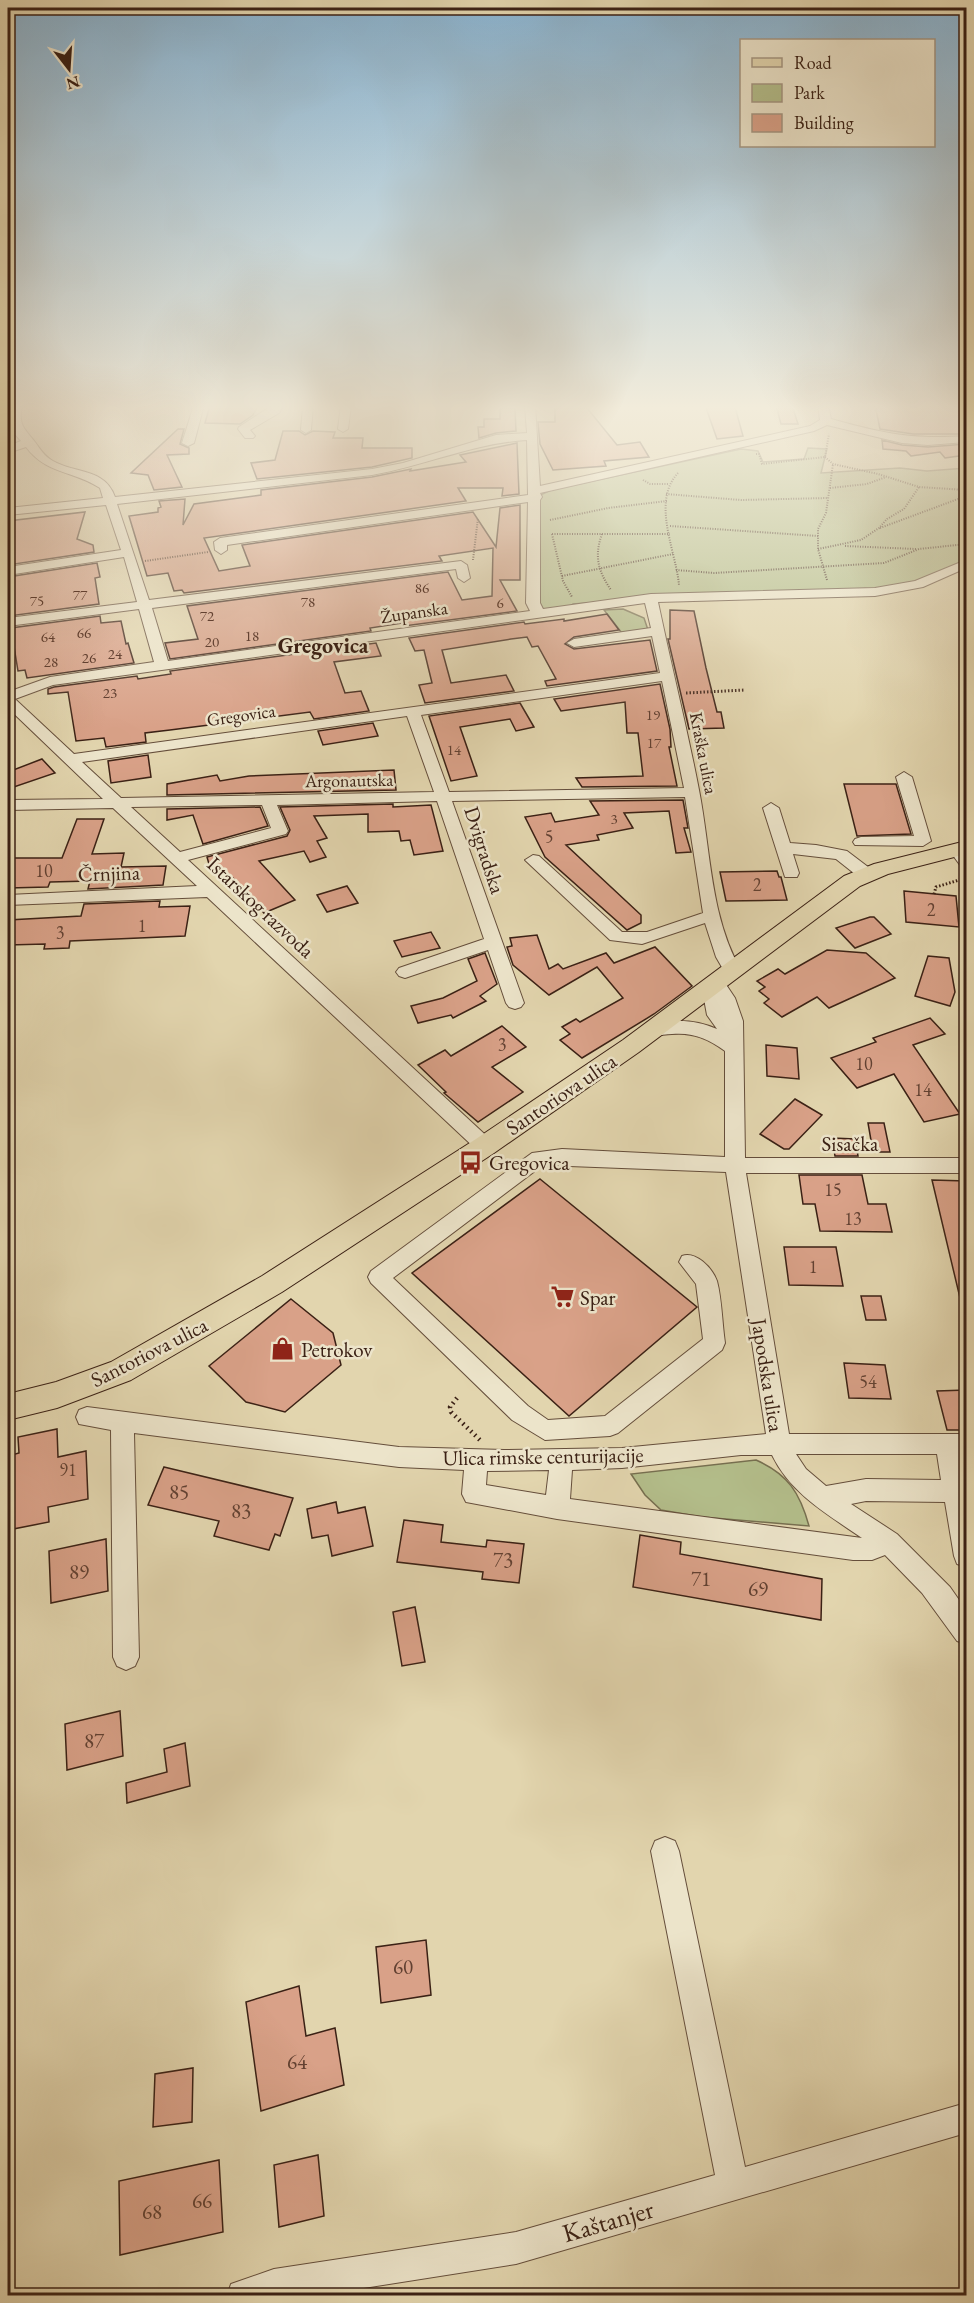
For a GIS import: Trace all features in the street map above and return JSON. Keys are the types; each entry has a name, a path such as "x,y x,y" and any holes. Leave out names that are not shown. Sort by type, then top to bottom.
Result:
{"main road":[{"name":"Santoriova ulica","path":"8,1407 57,1395 121,1371 272,1284 485,1146 655,1029 852,881 926,849 963,853"}],"street":[{"path":"114,512 145,604 162,665"},
{"path":"221,550 220,542 432,512"},
{"path":"533,512 533,603 538,613"},
{"path":"8,571 130,558"},
{"name":"Županska","path":"8,699 50,681 656,598 875,592 918,584 966,564"},
{"path":"8,622 145,604 462,571"},
{"name":"Kraška ulica","path":"656,598 657,631 692,792 713,916 723,958 720,981"},
{"path":"574,643 657,631"},
{"name":"Gregovica","path":"70,759 668,676"},
{"name":"Istarskog razvoda","path":"8,699 485,1146"},
{"name":"Dvigradska","path":"413,712 445,797 515,1003"},
{"path":"861,842 926,849 904,777"},
{"name":"Argonautska","path":"8,805 692,792"},
{"path":"176,858 280,831 268,801"},
{"path":"771,808 791,873"},
{"path":"784,848 816,850 841,855 866,874"},
{"path":"533,860 616,936 630,940 645,940 691,921 713,916"},
{"name":"Črnjina","path":"8,900 212,891"},
{"path":"405,972 494,942"},
{"path":"720,981 716,1015 734,1043"},
{"path":"655,1029 681,1025 695,1027 734,1043"},
{"name":"Japodska ulica","path":"734,1043 735,1166 778,1444 783,1457 795,1475 823,1498 888,1542 944,1600 966,1632"},
{"name":"Sisačka","path":"689,1263 706,1281 714,1343 610,1426 545,1430 520,1413 378,1277 538,1158 562,1157 735,1166 966,1165"},
{"name":"Ulica rimske centurijacije","path":"87,1417 399,1457 504,1461 622,1458 741,1445 957,1444"},
{"path":"122,1422 126,1657"},
{"path":"957,1444 955,1491 966,1556"},
{"path":"476,1460 474,1494 557,1508 853,1549 873,1549 888,1542"},
{"path":"557,1508 561,1460"},
{"path":"823,1498 866,1490 955,1491"},
{"path":"665,1851 733,2186"},
{"name":"Kaštanjer","path":"243,2295 274,2285 516,2248 966,2118"}],"path":[{"path":"462,571 475,560 479,512"},
{"path":"571,596 561,576 548,521 575,512"},
{"path":"656,598 677,589 680,584 673,554 668,512"},
{"path":"826,512 818,529 818,549 830,595"},
{"path":"879,528 886,519 898,512"},
{"path":"836,547 861,540 879,528 924,512"},
{"path":"818,549 836,547 919,549 966,544 961,537 966,512"},
{"path":"670,526 818,536"},
{"path":"962,529 966,528"},
{"path":"552,534 670,534"},
{"path":"602,534 596,550 598,570 612,593 625,602"},
{"path":"676,570 714,573 885,563 919,549"},
{"path":"130,558 221,550"},
{"path":"561,576 673,554"},
{"path":"672,693 745,690"},
{"path":"934,894 936,887 966,878"},
{"path":"457,1398 450,1407 453,1416 504,1461"}],"green space":[{"path":"536,512 966,512 966,564 951,572 875,592 662,598 573,604 572,609 538,613"},
{"path":"623,609 644,618 649,633 625,637 604,610"},
{"path":"756,1460 777,1472 791,1486 797,1494 809,1526 702,1517 661,1510 645,1495 631,1474"}],"building":[{"path":"85,512 77,539 93,545 94,552 8,565 8,521"},
{"path":"155,512 184,512 183,525 190,512 385,512 204,538 219,571 250,566 242,545 470,512 473,512 496,547 500,512 520,512 520,580 500,580 517,611 404,626 402,623 370,628 371,631 170,659 165,643 198,639 187,606 448,572 462,600 492,596 493,548 439,556 442,561 184,593 182,590 174,591 168,573 147,576 129,516"},
{"path":"97,563 100,577 95,578 99,604 9,616 8,577"},
{"path":"670,610 694,611 717,712 721,712 724,728 689,729 668,639 670,639"},
{"path":"607,614 619,630 574,637 565,644 574,649 650,640 657,671 547,686 545,681 556,679 538,646 532,647 527,637 511,639 442,650 451,683 506,675 514,691 425,703 419,685 432,683 424,650 415,651 409,638 524,622 525,624 564,619 564,621"},
{"path":"100,616 101,623 121,621 126,644 128,643 134,663 27,678 25,670 18,671 11,628"},
{"path":"376,643 381,656 334,662 345,693 361,691 369,711 314,719 310,712 145,733 146,742 106,747 104,738 76,741 68,692 48,694 48,689 54,687 137,676 138,679 171,674 170,671"},
{"path":"660,684 670,729 671,747 669,747 677,786 582,787 576,778 643,776 638,733 627,733 625,702 561,711 554,699"},
{"path":"520,703 534,727 516,731 510,719 460,727 477,776 451,781 429,716"},
{"path":"373,723 378,736 323,745 318,731"},
{"path":"148,755 151,777 111,783 108,761"},
{"path":"42,759 55,773 8,789 8,772"},
{"path":"394,770 396,790 167,795 167,784 217,775 220,781 249,776"},
{"path":"844,784 896,784 911,834 857,836"},
{"path":"683,800 688,828 684,828 691,852 676,853 669,811 624,813 633,828 597,835 599,840 566,845 641,915 641,923 627,930 545,857 525,817 551,813 555,822 599,815 590,801"},
{"path":"393,804 393,807 431,805 443,851 414,855 410,840 401,841 399,831 368,832 368,814 314,816 327,838 317,841 326,857 310,862 304,851 259,861 295,900 264,913 232,877 226,880 209,864 207,857 287,836 290,830 280,807"},
{"path":"260,807 268,826 203,844 193,815 167,820 167,809"},
{"path":"77,819 104,819 92,854 124,853 121,867 166,866 163,885 88,889 90,881 50,882 48,887 8,888 8,858 62,858"},
{"path":"777,871 781,877 787,900 726,901 720,872"},
{"path":"347,886 358,903 327,912 317,895"},
{"path":"904,891 956,896 959,927 906,922"},
{"path":"160,901 159,907 190,906 185,936 70,941 69,948 44,949 45,944 8,945 8,920 81,916 84,904"},
{"path":"874,917 891,934 855,948 836,928"},
{"path":"431,932 440,948 402,957 394,941"},
{"path":"537,935 549,969 558,964 563,969 606,953 614,963 655,947 692,986 654,1014 582,1058 560,1040 570,1034 562,1027 576,1019 580,1022 623,998 597,967 549,995 513,965 507,947 512,946 510,938"},
{"path":"827,950 866,953 895,978 829,1008 817,997 782,1017 764,1003 769,999 759,991 765,987 757,981 778,969 785,974"},
{"path":"485,953 497,984 480,996 486,1001 453,1018 451,1015 418,1023 411,1006 443,998 477,981 468,959"},
{"path":"928,956 949,958 955,992 950,1006 915,996"},
{"path":"930,1018 945,1034 913,1045 960,1114 924,1122 894,1074 857,1088 831,1058 876,1042 873,1038"},
{"path":"502,1026 526,1047 492,1067 523,1092 478,1122 444,1093 446,1092 418,1065 445,1050 451,1056"},
{"path":"766,1045 797,1048 799,1079 767,1076"},
{"path":"795,1099 822,1115 789,1149 784,1149 760,1134"},
{"path":"868,1123 884,1123 890,1152 873,1152"},
{"path":"832,1138 855,1139 858,1156 835,1156"},
{"path":"799,1175 862,1175 868,1204 886,1204 892,1232 820,1231 815,1204 803,1204"},
{"name":"Spar","path":"540,1179 697,1307 569,1416 412,1273"},
{"path":"932,1180 966,1181 966,1297 960,1298"},
{"path":"784,1247 836,1247 843,1286 789,1285"},
{"path":"861,1296 881,1296 886,1320 866,1320"},
{"name":"Petrokov","path":"291,1299 333,1333 341,1365 285,1412 246,1402 209,1366"},
{"path":"844,1363 885,1365 891,1399 849,1398"},
{"path":"966,1390 966,1430 947,1430 937,1391"},
{"path":"57,1429 58,1457 86,1451 88,1499 48,1507 49,1522 8,1530 8,1456 19,1453 18,1437"},
{"path":"164,1467 293,1498 280,1536 275,1534 269,1550 214,1536 219,1521 148,1505"},
{"path":"336,1502 338,1513 365,1507 373,1546 332,1556 328,1535 312,1538 307,1509"},
{"path":"404,1520 443,1525 441,1542 486,1547 487,1540 524,1544 519,1583 482,1579 483,1572 397,1562"},
{"path":"640,1535 681,1542 680,1554 822,1579 821,1620 633,1587"},
{"path":"106,1539 108,1591 51,1603 49,1551"},
{"path":"415,1607 425,1662 402,1666 393,1612"},
{"path":"120,1711 123,1756 67,1770 65,1724"},
{"path":"185,1743 190,1786 127,1803 126,1783 167,1772 164,1749"},
{"path":"426,1940 431,1995 381,2003 376,1947"},
{"path":"299,1986 306,2036 335,2028 344,2085 261,2111 246,2002"},
{"path":"193,2068 192,2122 153,2127 155,2074"},
{"path":"318,2155 324,2216 279,2227 274,2165"},
{"path":"219,2160 223,2232 120,2255 119,2181"}],"place":[{"name":"Gregovica","path":"471,1162"},
{"name":"Spar","path":"562,1297"},
{"name":"Petrokov","path":"283,1349"}],"district":[{"name":"Gregovica","path":"323,645"}]}
